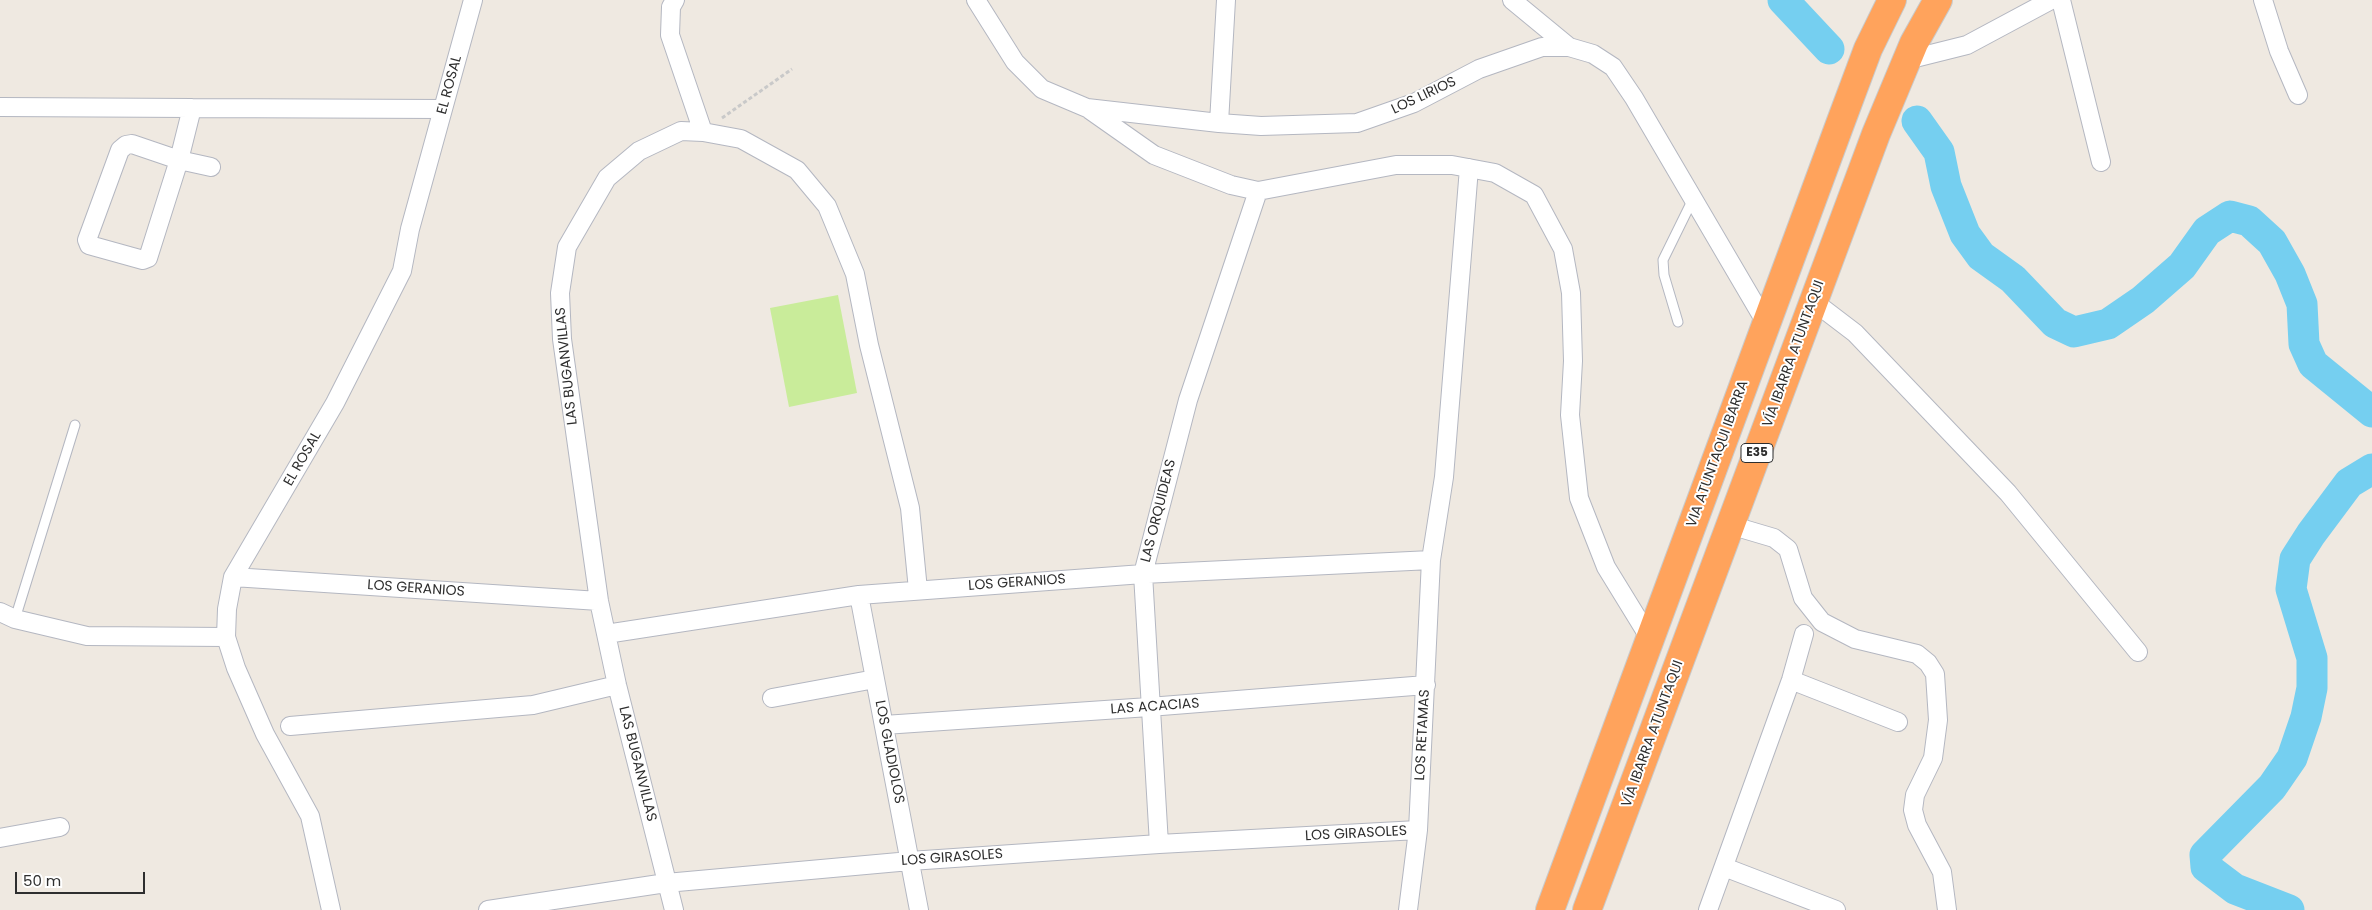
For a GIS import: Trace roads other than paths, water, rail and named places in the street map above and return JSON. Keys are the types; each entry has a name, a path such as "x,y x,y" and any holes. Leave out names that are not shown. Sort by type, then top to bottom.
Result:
{"highway":[{"name":"VIA ATUNTAQUI IBARRA","path":"1550,910 1649,637 1865,57 1892,0"},
{"name":"VÍA IBARRA ATUNTAQUI","path":"1587,910 1876,134 1907,60 1938,0"}],"street":[{"name":"EL ROSAL","path":"331,910 310,816 265,734 236,668 226,637 227,609 233,577 335,403 402,270 410,229 473,0"},
{"path":"675,0 671,7 670,35 703,132"},
{"name":"LOS LIRIOS","path":"976,0 1015,62 1042,89 1087,108 1218,123 1261,126 1357,123 1414,103 1479,69 1542,47 1569,47 1593,54 1613,67 1694,199 1766,323"},
{"path":"1218,123 1226,0"},
{"path":"1512,0 1569,47"},
{"path":"1907,60 1967,45 2051,0"},
{"path":"2061,0 2101,162"},
{"path":"2263,0 2279,51 2298,95"},
{"path":"0,107 443,109"},
{"path":"192,108 178,160 148,258 142,260 89,245 87,240 120,150 132,144 178,160 212,167"},
{"path":"1087,108 1154,155 1231,185 1258,191 1396,165 1452,164 1494,173 1534,195 1563,249 1571,293 1573,361 1570,415 1579,498 1606,567 1649,637"},
{"name":"LAS BUGANVILLAS","path":"674,910 617,685 599,601 562,339 560,293 567,248 608,178 639,151 681,132 703,132 740,139 797,170 827,206 855,274 871,354 910,508 918,590"},
{"name":"LOS RETAMAS","path":"1408,910 1418,830 1431,560 1444,477 1469,168"},
{"name":"LAS ORQUIDEAS","path":"1158,844 1143,574 1188,400 1258,191"},
{"path":"1813,301 1855,333 2001,486 2138,652"},
{"path":"1730,525 1774,538 1788,549 1803,598 1822,622 1855,639 1917,654 1928,663 1935,674 1938,720 1933,758 1915,795 1913,810 1917,825 1942,872 1946,910"},
{"name":"LOS GERANIOS","path":"606,634 859,595 1143,574 1431,560"},
{"name":"LOS GERANIOS","path":"233,577 599,601"},
{"name":"LOS GLADIOLOS","path":"859,595 919,910"},
{"path":"8,616 87,636 226,637"},
{"path":"1708,910 1790,680 1804,634"},
{"path":"772,698 875,679"},
{"path":"1790,680 1898,722"},
{"path":"290,726 533,705 617,685"},
{"name":"LAS ACACIAS","path":"884,725 1426,686"},
{"path":"0,838 60,827"},
{"name":"LOS GIRASOLES","path":"488,910 666,883 910,861 1158,844 1418,830"},
{"path":"1724,867 1836,910"}],"lane":[{"path":"1678,322 1664,275 1663,260 1694,199"},
{"path":"8,616 75,425"}],"waterway":[{"path":"1783,0 1829,49"},
{"path":"1917,121 1939,152 1946,186 1965,234 1981,256 2013,279 2055,323 2074,332 2108,324 2143,300 2182,266 2207,231 2230,216 2249,221 2272,242 2290,274 2302,304 2304,344 2313,364 2372,412"},
{"path":"2289,910 2235,889 2206,867 2205,855 2272,787 2292,758 2306,717 2312,688 2312,658 2291,589 2295,559 2349,483 2372,469"}]}
